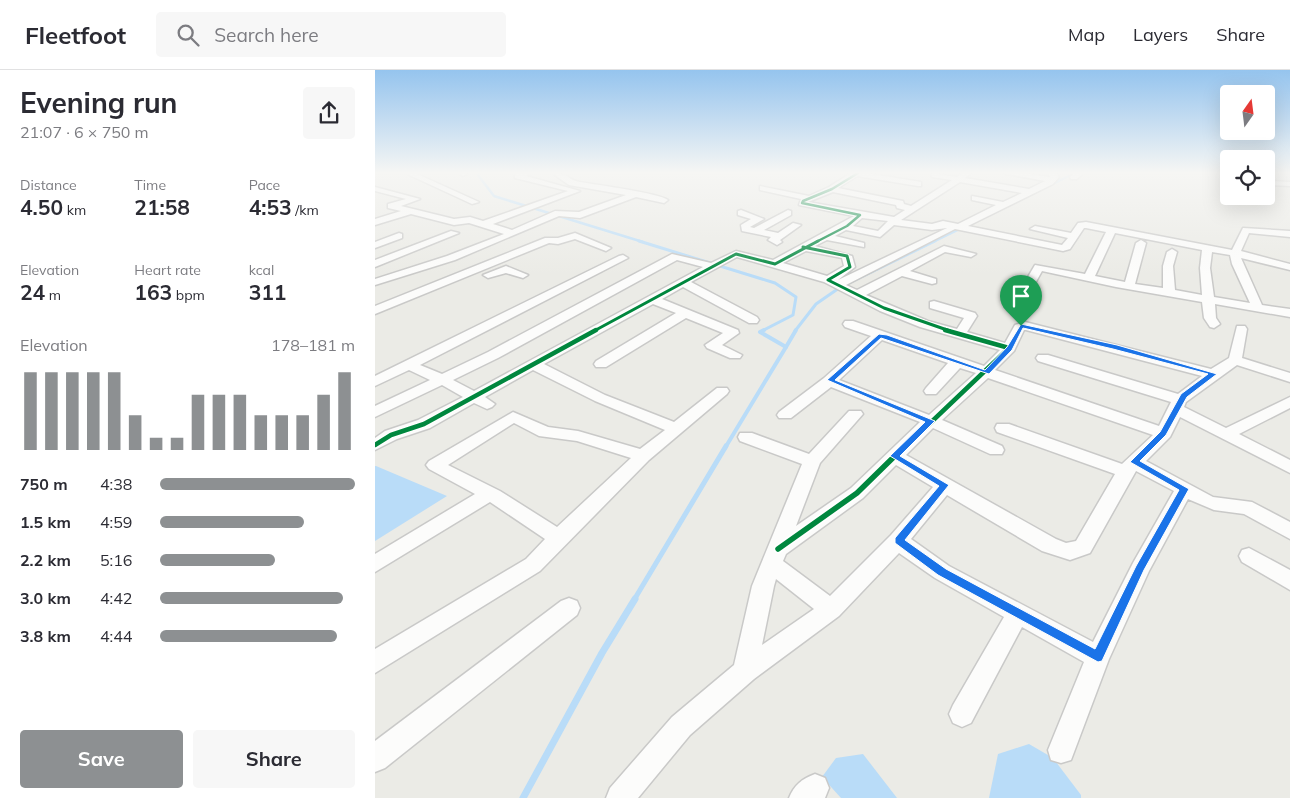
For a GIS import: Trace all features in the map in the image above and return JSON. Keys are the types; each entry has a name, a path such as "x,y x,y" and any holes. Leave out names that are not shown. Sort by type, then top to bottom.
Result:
{"street":[{"path":"395,207 456,223 469,220 511,233"},
{"path":"375,222 412,211 417,207"},
{"path":"484,224 532,207"},
{"path":"375,282 414,271 555,214 580,216 604,207"},
{"path":"821,207 860,215 872,215 922,233"},
{"path":"901,207 912,209"},
{"path":"846,227 880,234 893,222 915,207"},
{"path":"843,286 1001,207"},
{"path":"755,231 788,213"},
{"path":"741,214 771,222"},
{"path":"775,264 802,247 846,227 860,215"},
{"path":"759,219 744,227 779,236"},
{"path":"893,222 933,227 940,224 1063,248 1067,247 1081,225 1235,253 1290,267"},
{"path":"796,225 773,240 847,256 850,267 843,286"},
{"path":"1035,229 1074,236"},
{"path":"1089,278 1112,230"},
{"path":"1258,308 1237,264 1235,253 1246,230 1290,234"},
{"path":"375,264 454,233"},
{"path":"375,245 399,236"},
{"path":"375,310 548,240 558,241 575,236 607,248"},
{"path":"825,237 861,245"},
{"path":"1129,286 1141,243"},
{"path":"1207,248 1205,268 1210,300 1210,318 1214,324"},
{"path":"1265,260 1274,248"},
{"path":"843,286 901,272 944,249 971,254"},
{"path":"1169,293 1168,266 1172,252"},
{"path":"378,440 480,401 534,365 736,254 775,264 843,286 892,311 1009,348"},
{"path":"375,412 529,336 676,256 714,265"},
{"path":"375,382 623,258"},
{"path":"1015,308 1039,267 1129,286 1290,313"},
{"path":"457,278 474,280 506,268 523,275"},
{"path":"901,272 932,280"},
{"path":"682,282 753,320"},
{"path":"652,299 733,333 712,345 735,355"},
{"path":"934,305 971,316 960,334"},
{"path":"601,364 685,313"},
{"path":"849,324 1163,433"},
{"path":"775,556 857,493 931,421 986,372 1009,348 1019,328 1025,326 1213,374"},
{"path":"894,456 1049,545 1063,552 1074,552 1083,547 1130,466 1163,433 1178,404 1213,374 1235,360 1241,329"},
{"path":"785,415 830,380 879,336"},
{"path":"1043,358 1178,404 1227,434 1290,467"},
{"path":"1235,360 1290,378"},
{"path":"931,391 957,362"},
{"path":"409,365 443,380 480,401"},
{"path":"534,365 600,398 675,428"},
{"path":"830,380 996,450"},
{"path":"375,662 533,565 558,538 643,456 722,391"},
{"path":"1227,434 1290,402"},
{"path":"745,671 763,586 812,461 855,414"},
{"path":"558,538 489,494 435,465 513,417 545,432 578,436 643,456"},
{"path":"1003,428 1130,466 1221,506 1236,505 1251,509 1290,531"},
{"path":"746,437 812,461"},
{"path":"620,798 681,726 745,671 831,609 898,540 945,485"},
{"path":"1061,750 1098,657 1140,569 1184,489"},
{"path":"375,564 489,494"},
{"path":"898,540 942,572 1098,657"},
{"path":"775,556 831,609"},
{"path":"1249,556 1290,581"},
{"path":"375,758 569,608"},
{"path":"962,714 992,663 1018,613"}],"water":[{"path":"376,466 447,496 375,541"},
{"path":"1029,744 1053,758 1081,795 1081,798 989,798 998,754"},
{"path":"863,754 897,798 841,798 822,777 836,758"}],"waterway":[{"path":"530,207 643,242"},
{"path":"933,242 1005,207"},
{"path":"639,241 775,283 796,297 793,315 762,331"},
{"path":"849,283 935,241"},
{"path":"795,331 816,304 842,286"},
{"path":"786,347 796,330"},
{"path":"762,331 760,332 786,347"},
{"path":"725,448 786,347"},
{"path":"634,600 726,446"},
{"path":"523,798 602,653 635,599"}],"cycle path":[{"path":"375,445 391,435 424,424 736,254 775,264 847,226 860,215 821,207"},
{"path":"778,549 857,493 1009,348 924,324 884,308 828,280 850,267 847,256 803,247"}],"route":[{"path":"1021,326 1114,347 1213,374 1180,400 1163,433 1134,462 1184,489 1140,569 1098,657 942,572 898,540 945,485 894,456 931,421 864,396 830,380 879,336 885,336 986,372 1009,348 1021,326"}]}
